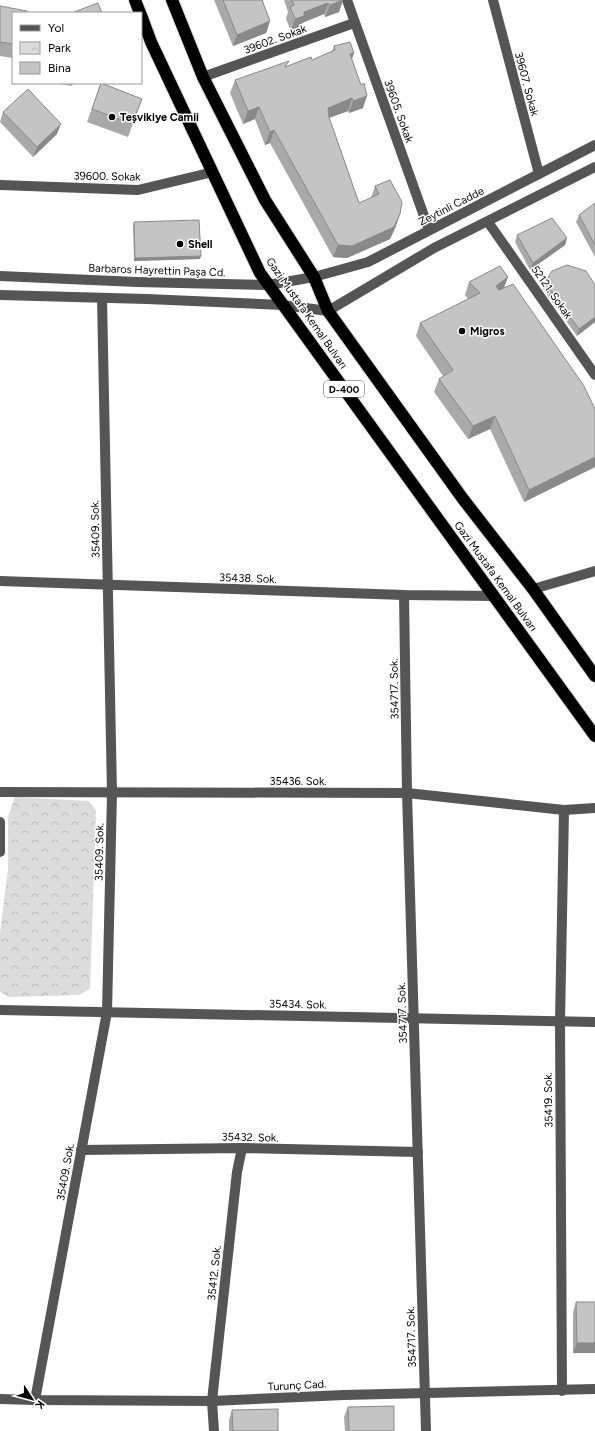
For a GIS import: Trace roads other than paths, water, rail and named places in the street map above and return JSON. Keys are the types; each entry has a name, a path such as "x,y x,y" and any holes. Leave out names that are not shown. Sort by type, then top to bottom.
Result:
{"highway":[{"name":"Gazi Mustafa Kemal Bulvarı","path":"135,0 140,12"},
{"name":"Gazi Mustafa Kemal Bulvarı","path":"172,0 204,77 265,200 314,277 328,311 463,499 533,589 595,676"},
{"name":"Gazi Mustafa Kemal Bulvarı","path":"142,17 151,42 260,273 595,736"}],"street":[{"name":"39605. Sokak","path":"347,0 429,230"},
{"name":"39607. Sokak","path":"493,0 538,174"},
{"name":"39602. Sokak","path":"204,77 354,23"},
{"name":"Zeytinli Cadde","path":"314,277 368,262 595,145"},
{"path":"0,295 283,305 328,311 434,248 595,167"},
{"name":"39600. Sokak","path":"0,185 138,190 213,172"},
{"name":"52121. Sokak","path":"488,222 595,375"},
{"name":"Barbaros Hayrettin Paşa Cd.","path":"0,276 137,282 268,285 314,277"},
{"name":"35409. Sok.","path":"35,1400 107,1012 112,793 102,298"},
{"path":"533,589 595,571"},
{"name":"35438. Sok.","path":"0,581 404,595 495,596"},
{"name":"354717. Sok.","path":"404,595 407,793 415,1019 426,1431"},
{"name":"35436. Sok.","path":"0,792 407,793 564,810 595,808"},
{"name":"35419. Sok.","path":"562,1391 560,1022 564,810"},
{"path":"0,822 0,852"},
{"name":"35434. Sok.","path":"0,1010 595,1022"},
{"name":"35432. Sok.","path":"81,1150 242,1148 418,1152"},
{"name":"35412. Sok.","path":"214,1431 212,1400 237,1172 242,1148"},
{"name":"Turunç Cad.","path":"0,1398 35,1400 212,1400 344,1395 562,1391 595,1389"}],"place":[{"name":"Teşvikiye Camii","path":"112,117"},
{"name":"Shell","path":"180,244"},
{"name":"Migros","path":"462,331"}]}
